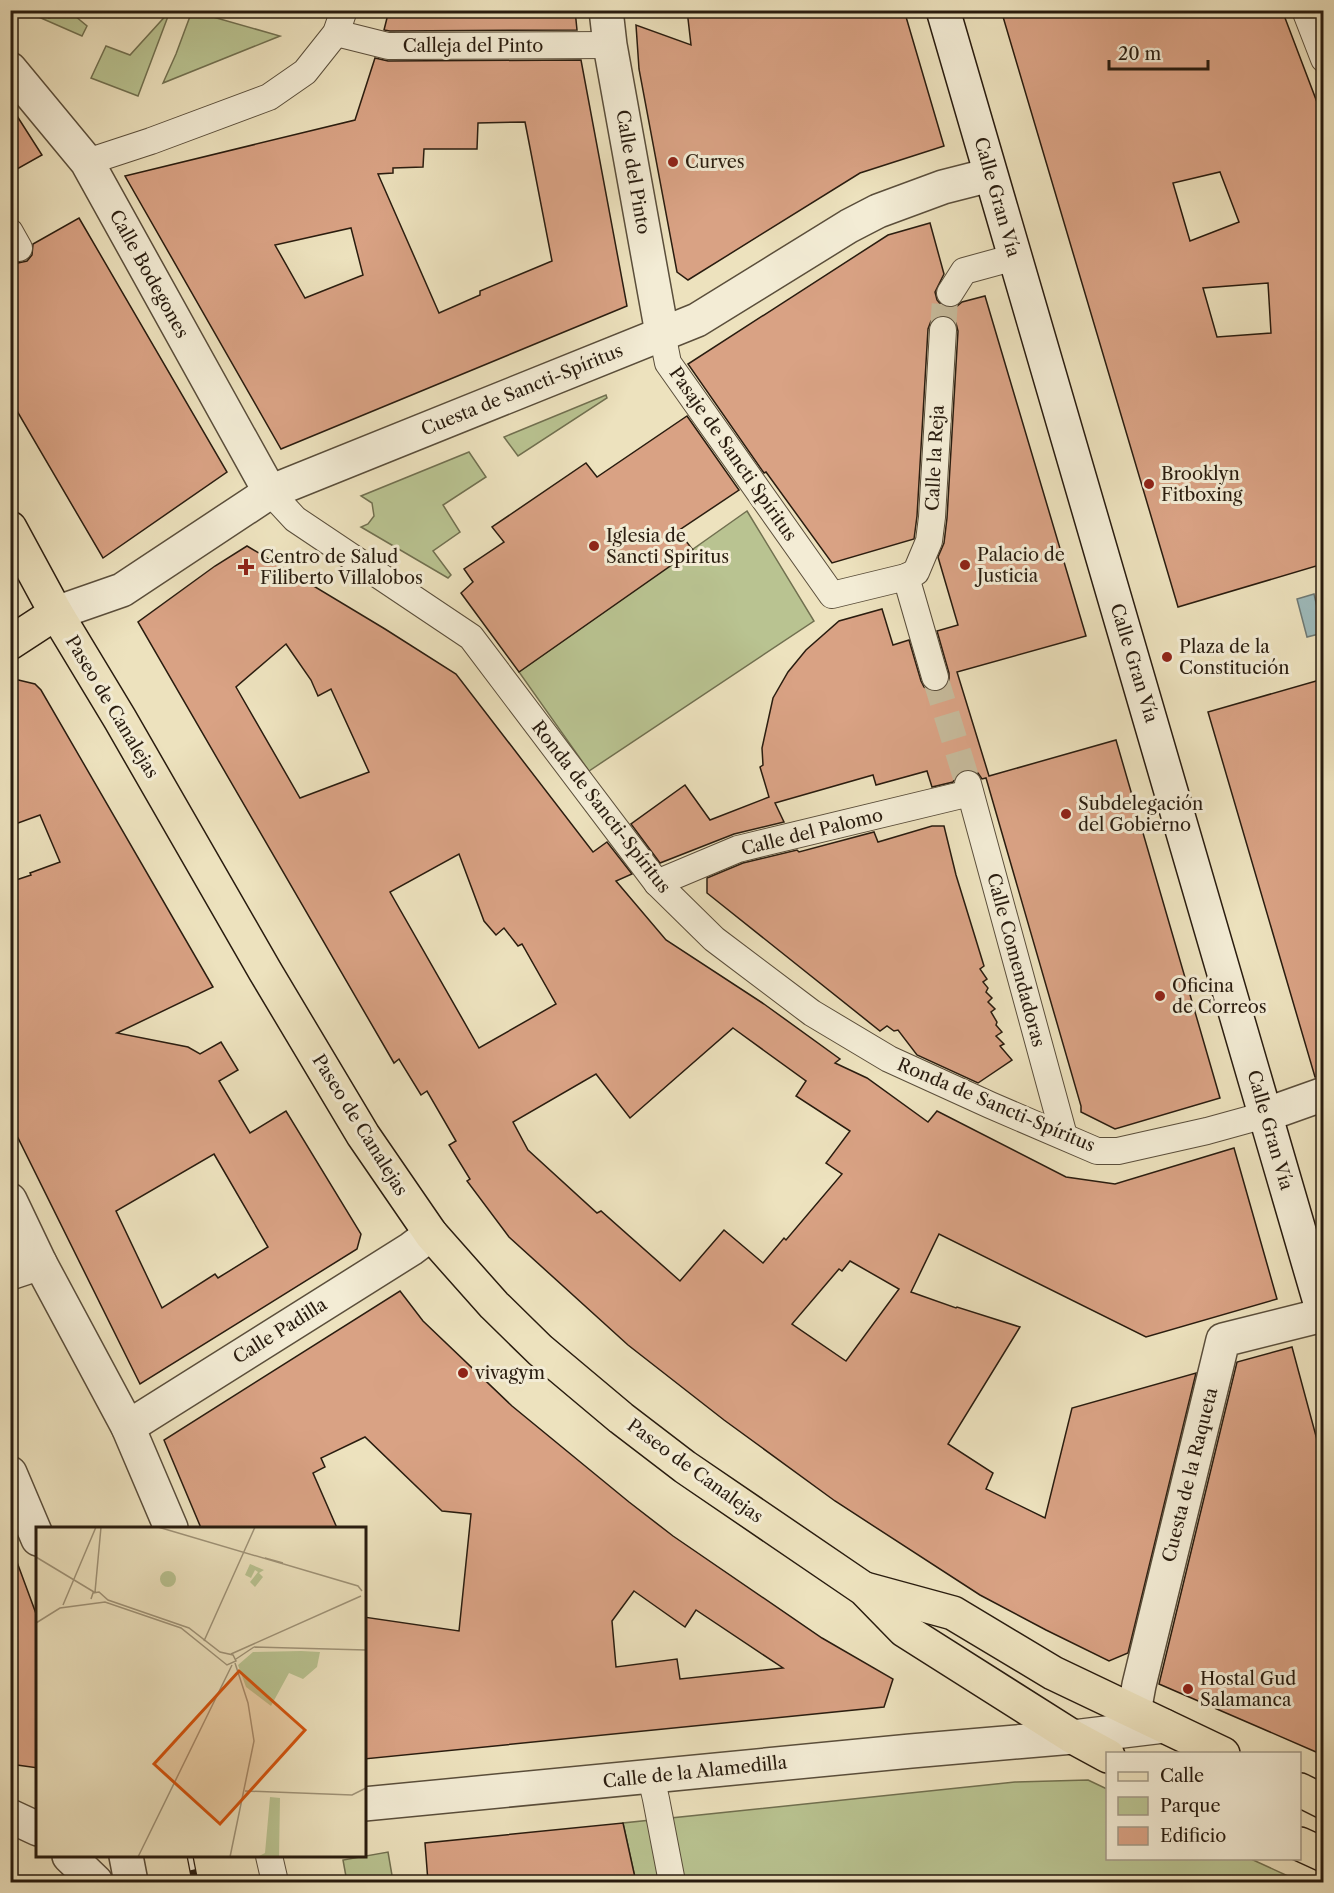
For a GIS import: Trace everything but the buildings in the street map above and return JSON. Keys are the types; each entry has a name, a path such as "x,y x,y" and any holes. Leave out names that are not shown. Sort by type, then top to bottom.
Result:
{"main road":[{"name":"Paseo de Canalejas","path":"10,528 56,613 363,1135 431,1234 494,1305 540,1350 621,1418 685,1467 864,1589 904,1630 1029,1726 1073,1737 1106,1755"},
{"path":"10,643 56,613"},
{"name":"Paseo de Canalejas","path":"864,1589 953,1613 1053,1673 1219,1752"},
{"path":"1301,1791 1323,1802"},
{"path":"1301,1845 1323,1855"}],"street":[{"name":"Calle del Pinto","path":"606,10 610,45 662,333"},
{"name":"Calle Gran Vía","path":"943,10 1323,1316"},
{"path":"1305,10 1323,59"},
{"name":"Calleja del Pinto","path":"340,22 388,46 610,45"},
{"path":"87,162 269,97 305,72 340,22"},
{"name":"Calle Bodegones","path":"10,69 87,162 270,492"},
{"name":"Cuesta de Sancti-Spíritus","path":"56,613 122,590 270,492 697,320 849,226 878,211 990,174"},
{"path":"950,293 963,271 1015,257"},
{"name":"Calle la Reja","path":"906,577 916,572 929,541 943,330"},
{"name":"Pasaje de Sancti Spíritus","path":"662,333 668,363 832,594 906,577"},
{"name":"Ronda de Sancti-Spíritus","path":"270,492 295,519 471,637 657,883 714,939 812,1013 889,1059 990,1106 1097,1151 1118,1151 1207,1131 1264,1115"},
{"path":"906,577 934,677"},
{"name":"Calle del Palomo","path":"657,883 738,849 969,788"},
{"name":"Calle Comendadoras","path":"969,788 1064,1136"},
{"path":"1264,1115 1323,1094"},
{"path":"10,1200 25,1268 128,1427 171,1527"},
{"name":"Calle Padilla","path":"128,1427 411,1249 431,1234"},
{"name":"Cuesta de la Raqueta","path":"1134,1712 1223,1340 1323,1316"},
{"path":"10,1473 27,1529"},
{"name":"Calle de la Alamedilla","path":"366,1804 651,1777 1029,1726"},
{"path":"1073,1737 1164,1726"},
{"path":"651,1777 672,1882"},
{"path":"10,1800 36,1801"},
{"path":"10,1815 36,1828"},
{"path":"70,1857 96,1882"},
{"path":"126,1857 131,1882"},
{"path":"269,1857 275,1882"}],"green space":[{"path":"25,11 35,11 49,18 69,11 87,26 82,36"},
{"path":"170,11 138,96 91,78 106,46 130,55"},
{"path":"192,11 280,36 163,83"},
{"path":"606,395 607,398 518,456 504,437"},
{"path":"469,452 486,477 443,505 460,532 433,551 451,575 448,578 361,527 368,524 374,516 372,503 361,496"},
{"path":"747,511 814,621 589,771 519,672"},
{"path":"1088,1780 1106,1789 1106,1860 1253,1860 1301,1882 636,1882 623,1823 1015,1782"},
{"path":"388,1852 393,1881 347,1882 343,1860"}],"water":[{"path":"1314,594 1323,633 1307,637 1297,599"}],"tunnel":[{"path":"943,330 945,300 950,293"},
{"path":"935,677 968,784"}],"railway":[{"path":"190,1857 195,1882"}],"place":[{"name":"Curves","path":"673,162"},
{"name":"Brooklyn Fitboxing","path":"1149,484"},
{"name":"Iglesia de Sancti Spiritus","path":"594,546"},
{"name":"Palacio de Justicia","path":"965,565"},
{"name":"Centro de Salud Filiberto Villalobos","path":"246,567"},
{"name":"Plaza de la Constitución","path":"1167,657"},
{"name":"Subdelegación del Gobierno","path":"1066,814"},
{"name":"Oficina de Correos","path":"1160,996"},
{"name":"vivagym","path":"463,1373"},
{"name":"Hostal Gud Salamanca","path":"1188,1689"}]}
